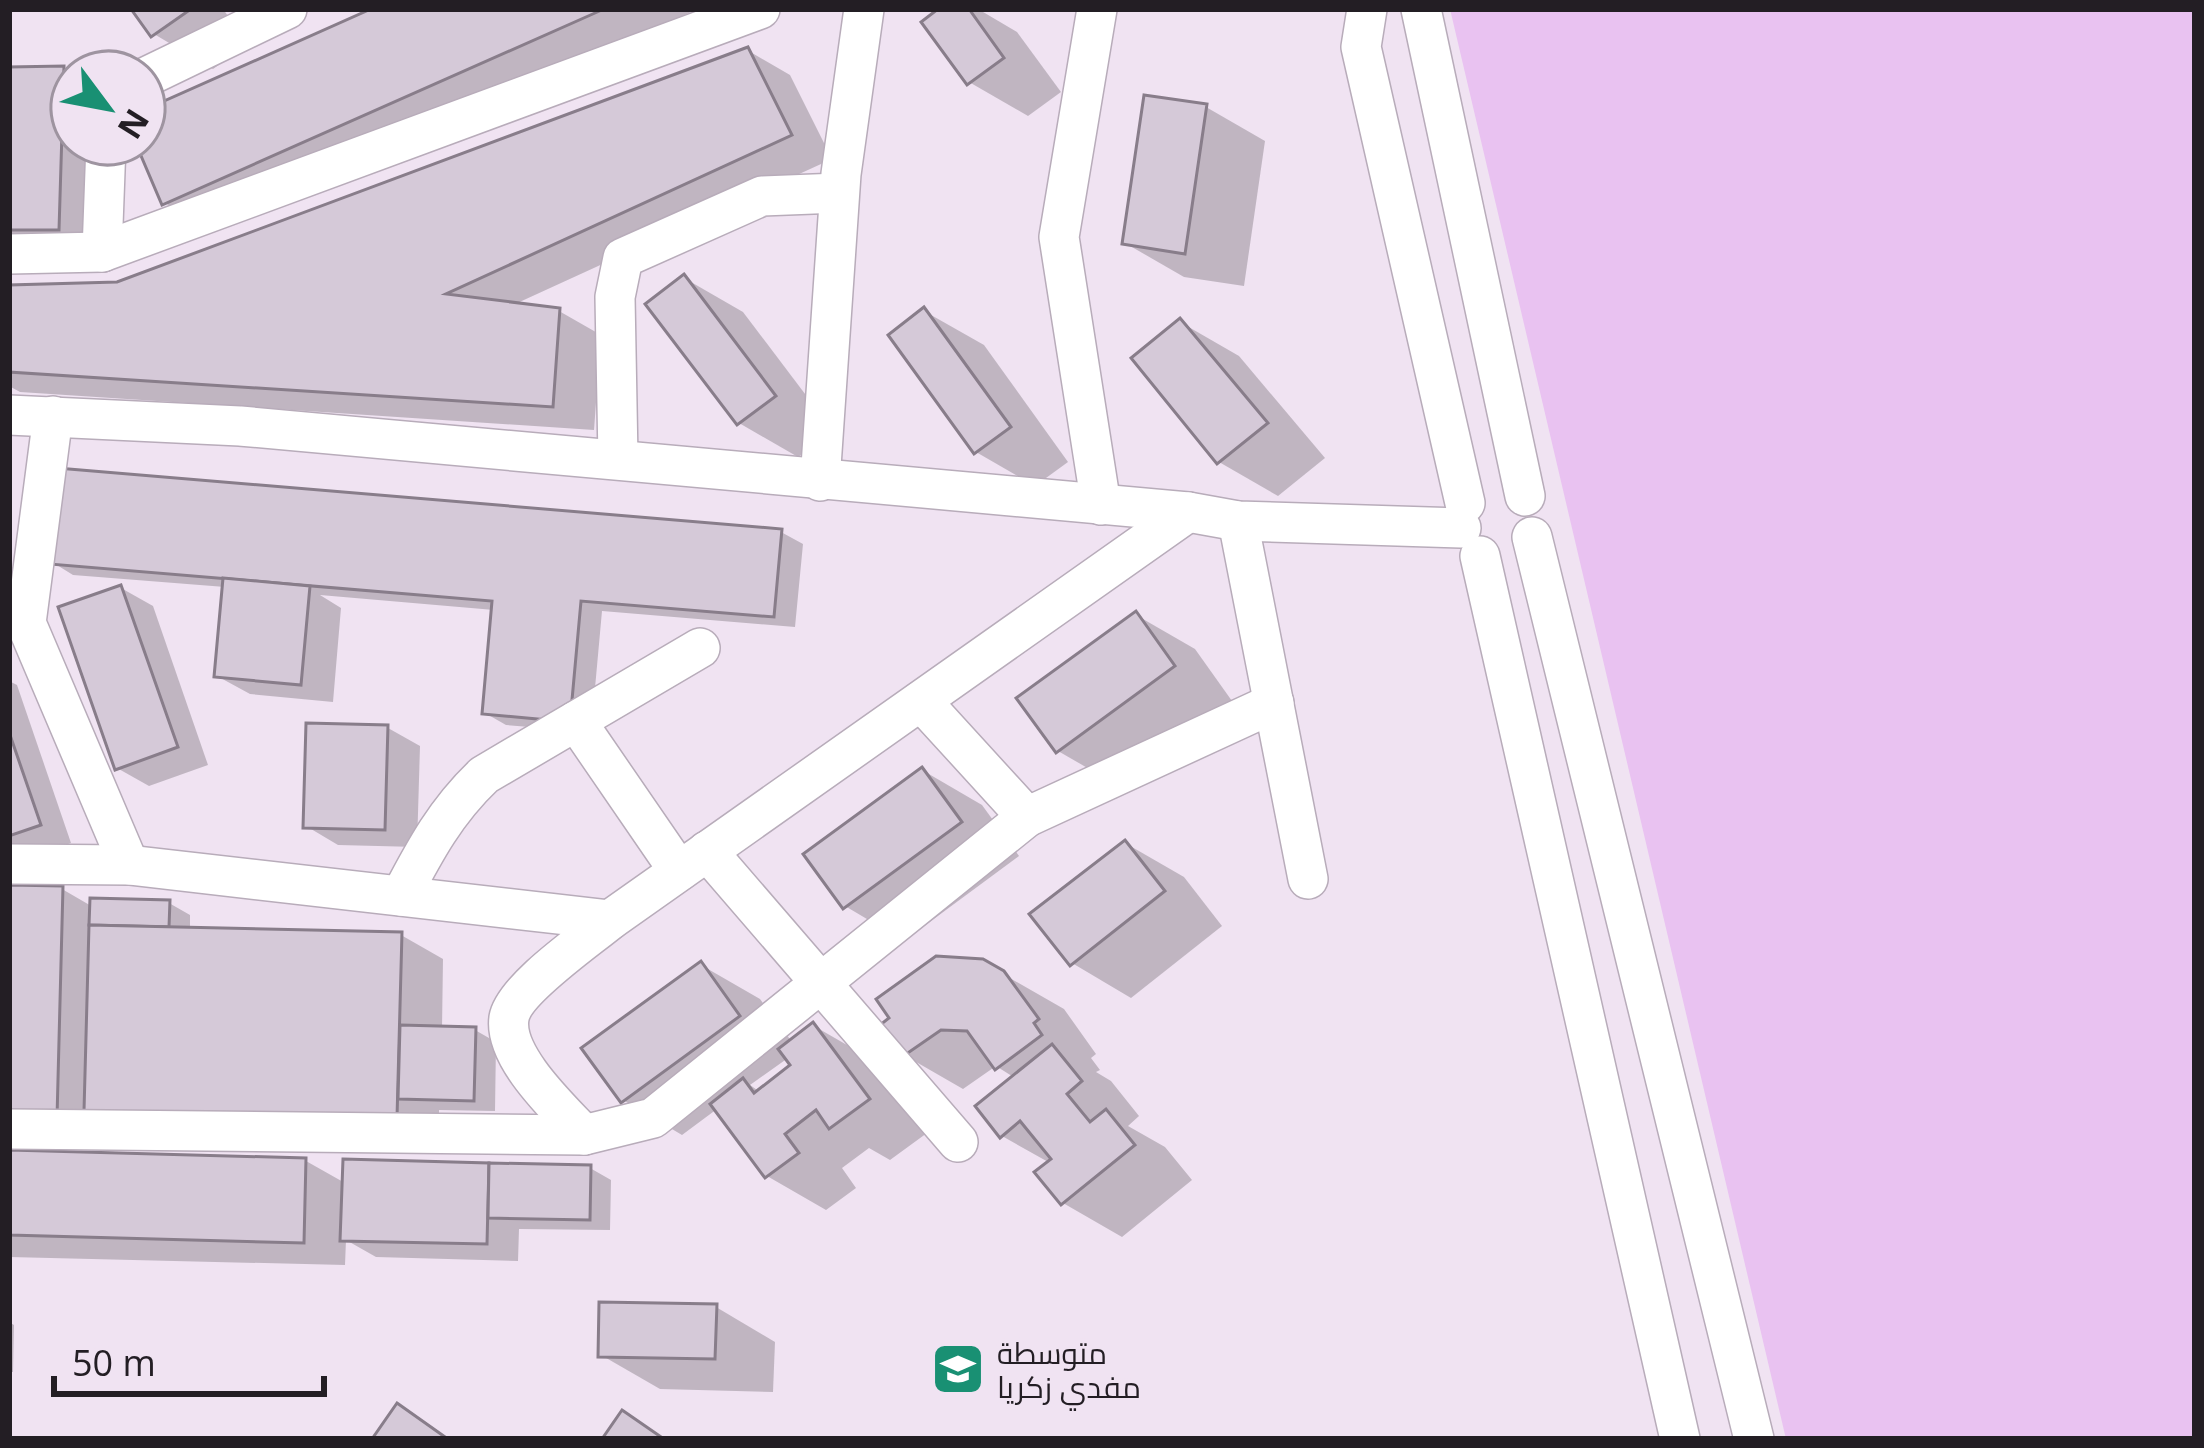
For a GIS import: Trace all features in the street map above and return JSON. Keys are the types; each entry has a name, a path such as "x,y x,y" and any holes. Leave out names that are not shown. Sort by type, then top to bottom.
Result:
{"street":[{"path":"9,254 102,252 760,9"},
{"path":"820,481 839,193 865,9"},
{"path":"1097,9 1059,237 1100,505"},
{"path":"1367,9 1361,47 1680,1439"},
{"path":"1421,9 1525,496 1535,515 1532,537 1754,1439"},
{"path":"168,65 265,14"},
{"path":"102,252 105,168"},
{"path":"618,458 615,297 623,258 762,196 839,193"},
{"path":"9,415 240,426 618,458 820,481 1188,512 1238,521 1469,529 1504,559 1526,547 1532,537"},
{"path":"53,416 26,623 128,866"},
{"path":"1469,529 1472,494 1493,484 1525,496"},
{"path":"584,1135 527,1070 515,1046 509,1018 522,994 610,920 1188,512"},
{"path":"1238,521 1308,879"},
{"path":"401,896 434,832 484,775 700,647"},
{"path":"921,701 1027,817"},
{"path":"9,1129 584,1135 653,1118 1027,817 1274,704"},
{"path":"576,721 693,861 819,982 958,1142"},
{"path":"9,864 128,866 610,920"}],"shaded area":[{"path":"1450,9 2195,9 2195,1439 1786,1439"}],"building":[{"path":"131,9 191,9 151,37"},
{"path":"371,9 604,9 162,205 146,168 168,168 168,99"},
{"path":"938,9 969,9 1004,58 967,85 921,22"},
{"path":"748,47 792,135 446,294 560,308 553,407 9,372 9,285 117,282"},
{"path":"48,66 48,168 61,168 59,230 9,230 9,67"},
{"path":"1144,95 1207,104 1185,254 1122,244"},
{"path":"684,274 776,396 737,425 645,304"},
{"path":"924,307 1011,427 974,454 888,335"},
{"path":"1180,318 1268,423 1217,464 1131,358"},
{"path":"57,468 782,529 774,617 581,601 570,722 482,714 492,601 49,564"},
{"path":"223,578 310,586 301,685 214,677"},
{"path":"121,585 178,747 115,770 58,607"},
{"path":"1136,611 1175,666 1056,753 1016,698"},
{"path":"306,723 388,725 385,830 303,828"},
{"path":"9,732 41,825 9,836"},
{"path":"922,767 962,822 843,909 803,854"},
{"path":"1125,840 1165,891 1070,966 1029,914"},
{"path":"9,885 63,886 57,1118 9,1117"},
{"path":"90,898 170,900 169,927 89,925"},
{"path":"89,925 402,932 397,1118 84,1111"},
{"path":"936,956 983,959 1004,971 1039,1019 1034,1023 1042,1035 995,1070 967,1031 941,1030 902,1057 880,1025 889,1018 876,999"},
{"path":"701,961 740,1016 621,1103 581,1048"},
{"path":"813,1022 870,1099 829,1129 816,1110 785,1134 799,1153 765,1178 710,1104 743,1078 754,1093 790,1065 778,1049"},
{"path":"400,1025 476,1027 474,1101 398,1099"},
{"path":"1052,1044 1082,1081 1067,1094 1090,1122 1106,1109 1135,1145 1061,1205 1034,1172 1051,1159 1020,1121 1000,1138 975,1106"},
{"path":"9,1150 306,1158 304,1243 9,1235"},
{"path":"343,1159 489,1163 487,1244 340,1241"},
{"path":"489,1163 591,1165 590,1220 488,1218"},
{"path":"599,1302 717,1304 715,1359 598,1357"},
{"path":"397,1403 445,1437 372,1439"},
{"path":"622,1410 664,1439 602,1439"}],"place":[{"name":"متوسطة مفدي زكريا","path":"958,1369"}]}
